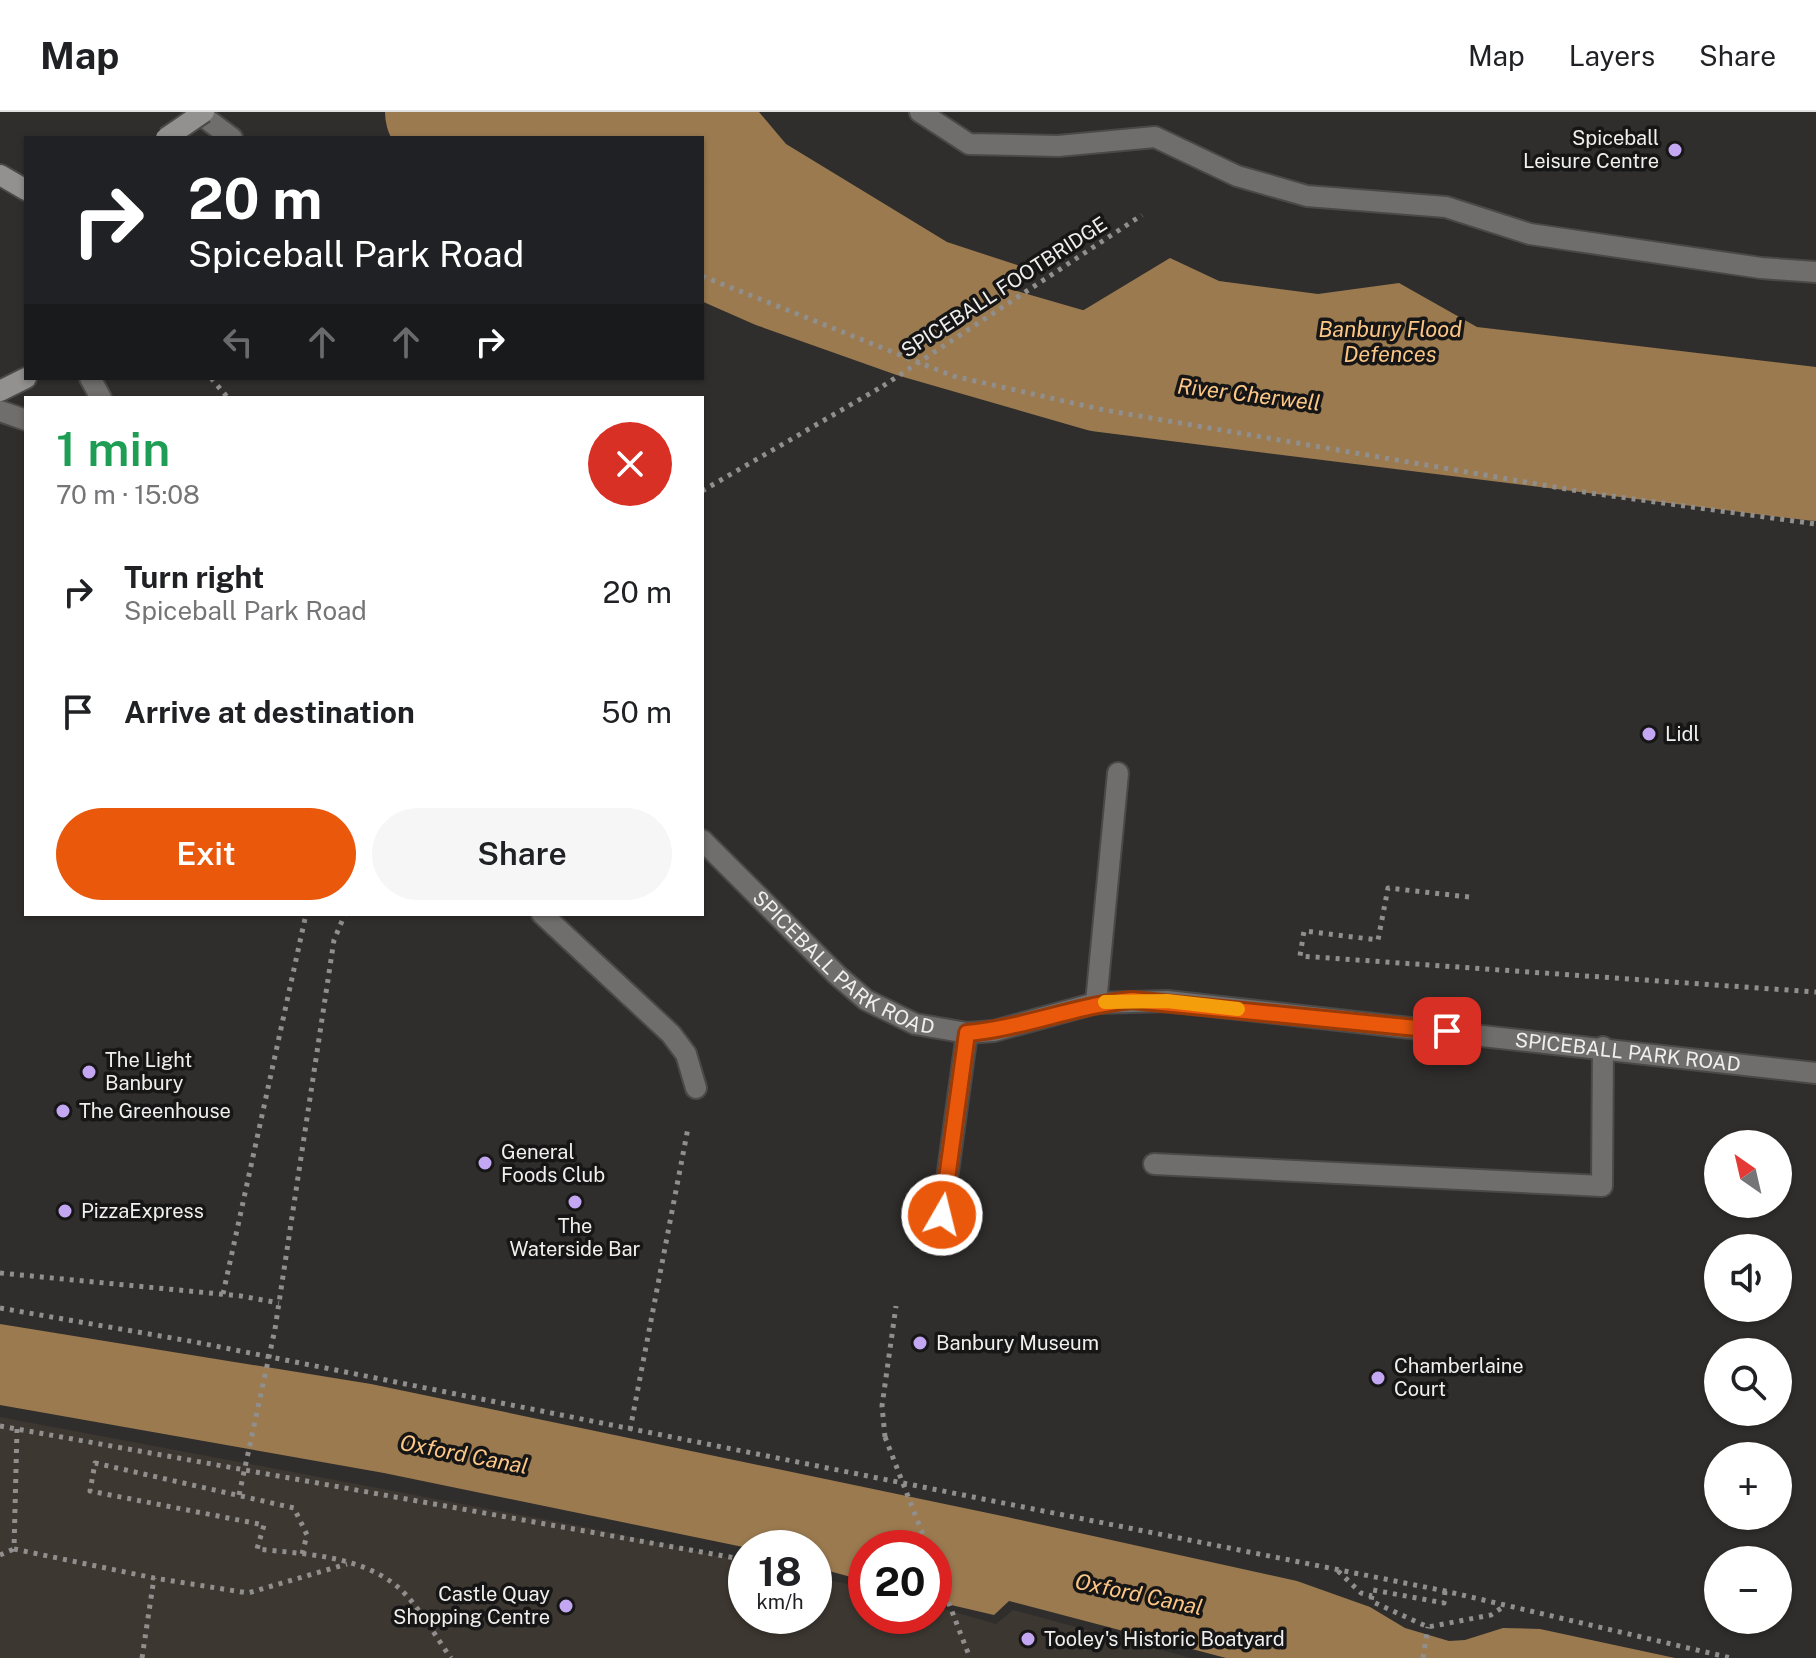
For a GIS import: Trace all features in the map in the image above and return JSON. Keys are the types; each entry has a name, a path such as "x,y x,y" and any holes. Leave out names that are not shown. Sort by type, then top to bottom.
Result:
{"street":[{"path":"197,112 229,136"},
{"path":"169,136 204,112"},
{"path":"920,112 969,144 1058,146 1155,137 1237,176 1307,196 1446,207 1530,234 1761,268 1816,272"},
{"path":"0,174 24,179"},
{"path":"0,174 24,189"},
{"path":"0,391 24,379"},
{"path":"0,411 24,419"},
{"path":"1096,1003 1118,773"},
{"name":"SPICEBALL PARK ROAD","path":"704,842 866,1000 915,1024 967,1033 994,1031 1096,1003 1167,1001 1816,1073"},
{"path":"544,916 671,1034 686,1054 696,1088"},
{"path":"942,1215 967,1033"},
{"path":"1154,1164 1602,1186 1603,1047"}],"path":[{"name":"SPICEBALL FOOTBRIDGE","path":"704,490 883,386 1142,215"},
{"path":"704,277 953,376 1104,410 1590,493 1816,524"},
{"path":"213,380 226,396"},
{"path":"1469,897 1388,888 1378,940 1304,931 1300,956 1816,992"},
{"path":"223,1294 306,916"},
{"path":"239,1495 275,1329 334,940 344,916"},
{"path":"630,1430 696,1088"},
{"path":"0,1273 223,1294 279,1303"},
{"path":"896,1306 882,1406 885,1437 921,1530"},
{"path":"0,1308 195,1342 1445,1591 1731,1658"},
{"path":"0,1426 728,1557"},
{"path":"14,1549 17,1429"},
{"path":"302,1554 307,1535 294,1508 95,1463 90,1491 264,1525 257,1549 348,1564 387,1580 401,1590 451,1658"},
{"path":"0,1555 14,1549 154,1578 248,1593 348,1564"},
{"path":"1338,1571 1361,1593 1372,1596"},
{"path":"142,1658 154,1578"},
{"path":"1445,1591 1444,1603 1373,1590 1371,1601 1428,1627 1491,1615 1503,1607"},
{"path":"952,1612 970,1658"},
{"path":"1423,1658 1428,1627"}],"shaded area":[{"path":"0,1417 585,1527 728,1558 728,1634 832,1634 832,1581 848,1584 848,1634 952,1634 952,1611 996,1624 1013,1610 1191,1658 0,1658"}],"water":[{"path":"491,112 759,112 786,144 947,242 1023,267 961,314 743,243 704,226 704,136 521,136"},
{"name":"Banbury Flood Defences","path":"1170,258 1219,281 1318,294 1399,283 1477,327 1816,367 1816,448 1565,421 1221,377 1039,337"},
{"name":"Oxford Canal","path":"0,1324 371,1384 1007,1517 1297,1581 1370,1607 1405,1628 1449,1641 1465,1640 1503,1628 1540,1629 1675,1658 1226,1658 1009,1601 994,1615 952,1605 952,1530 848,1530 848,1576 832,1572 832,1530 728,1530 728,1544 384,1473 0,1405"}],"waterway":[{"name":"River Cherwell","path":"442,112 484,136"},
{"name":"River Cherwell","path":"704,240 777,272 915,321 1102,375 1816,464"}],"slow traffic":[{"path":"1105,1002 1167,1001 1238,1009"}],"place":[{"name":"Spiceball Leisure Centre","path":"1675,150"},
{"name":"Lidl","path":"1649,734"},
{"name":"The Light Banbury","path":"89,1072"},
{"name":"The Greenhouse","path":"63,1111"},
{"name":"General Foods Club","path":"485,1163"},
{"name":"The Waterside Bar","path":"575,1202"},
{"name":"PizzaExpress","path":"65,1211"},
{"name":"Banbury Museum","path":"920,1343"},
{"name":"Chamberlaine Court","path":"1378,1378"},
{"name":"Castle Quay Shopping Centre","path":"566,1606"},
{"name":"Tooley's Historic Boatyard","path":"1028,1639"}],"route":[{"path":"942,1215 967,1033 994,1031 1096,1003 1132,1000 1167,1001 1447,1031"}]}
